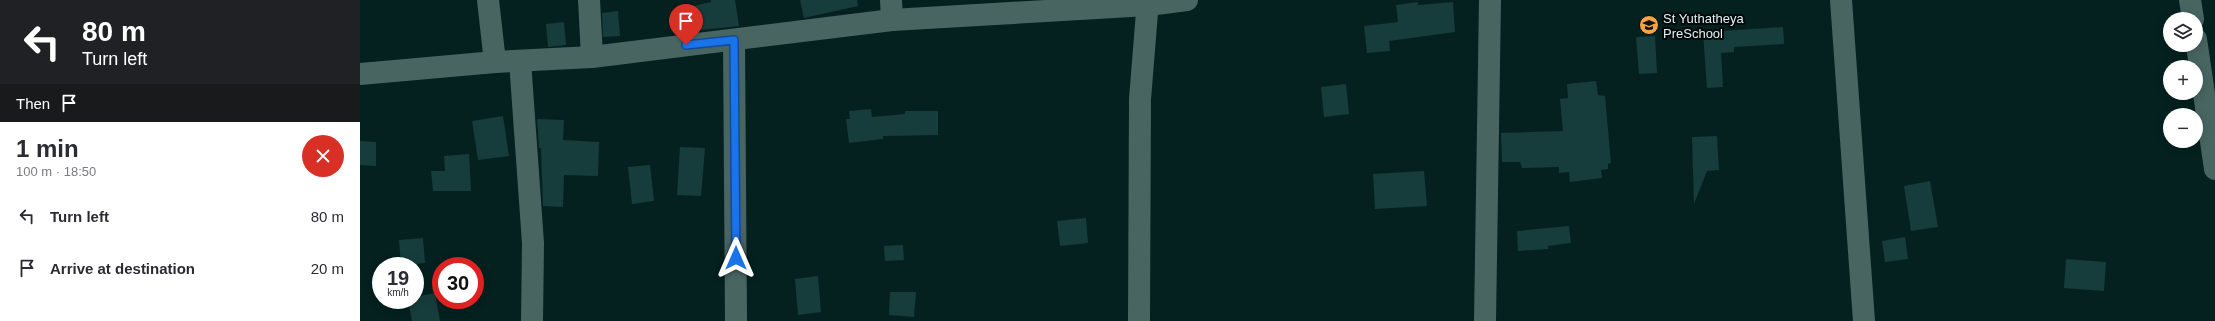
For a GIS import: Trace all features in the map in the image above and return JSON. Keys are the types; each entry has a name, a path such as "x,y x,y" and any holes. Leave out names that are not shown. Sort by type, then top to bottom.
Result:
{"street":[{"path":"488,0 495,62"},
{"path":"589,0 592,57"},
{"path":"360,74 520,60 592,57 734,40 892,10 1148,3 1187,0"},
{"path":"1484,321 1490,0"},
{"path":"1841,0 1864,321"},
{"path":"2190,0 2192,12"},
{"path":"1139,321 1140,99 1148,3"},
{"path":"734,40 736,321"},
{"path":"2198,52 2215,169"},
{"path":"520,60 533,242 532,321"}],"building":[{"path":"711,0 735,0 739,26 701,30 700,26 681,31 676,10 711,2"},
{"path":"800,0 857,0 858,6 804,18"},
{"path":"1418,2 1418,5 1453,2 1455,32 1389,41 1390,51 1367,53 1364,26 1398,22 1396,5"},
{"path":"618,11 620,36 603,37 602,13"},
{"path":"564,22 566,45 548,47 546,24"},
{"path":"1783,27 1784,44 1734,47 1734,52 1721,53 1723,87 1707,88 1703,32"},
{"path":"1655,36 1657,73 1639,74 1636,37"},
{"path":"1596,81 1598,95 1605,96 1611,163 1608,164 1608,169 1601,170 1602,178 1570,182 1569,172 1559,173 1559,167 1522,168 1520,162 1502,162 1501,133 1563,131 1560,99 1568,98 1567,84"},
{"path":"1346,84 1349,114 1324,117 1321,87"},
{"path":"871,109 872,117 905,114 905,111 938,111 938,135 883,136 883,139 849,143 846,119 850,119 849,111"},
{"path":"503,116 509,156 478,160 472,121"},
{"path":"537,119 564,120 563,140 599,142 598,176 564,175 563,207 543,206 541,148 539,148"},
{"path":"1717,136 1719,170 1707,171 1694,204 1692,137"},
{"path":"360,141 376,142 376,166 360,165"},
{"path":"680,147 705,148 701,196 677,195"},
{"path":"469,154 471,191 433,191 431,171 445,171 444,156"},
{"path":"650,165 654,201 632,204 628,167"},
{"path":"1424,171 1427,206 1375,209 1373,174"},
{"path":"1930,181 1938,227 1911,231 1904,186"},
{"path":"1086,218 1088,243 1060,246 1057,221"},
{"path":"1569,226 1571,243 1548,246 1548,249 1518,251 1517,231"},
{"path":"1905,237 1908,259 1885,262 1882,241"},
{"path":"423,238 425,263 424,257 400,257 399,240"},
{"path":"903,245 904,260 885,261 884,246"},
{"path":"2066,259 2106,262 2104,291 2064,288"},
{"path":"818,276 821,312 798,315 795,279"},
{"path":"890,292 916,292 914,317 889,315"},
{"path":"432,294 432,309 438,309 440,321 412,321 410,309 424,309 424,295"}],"place":[{"name":"St Yuthatheya PreSchool","path":"1649,25"}],"route":[{"path":"686,45 734,40 736,258"}]}
